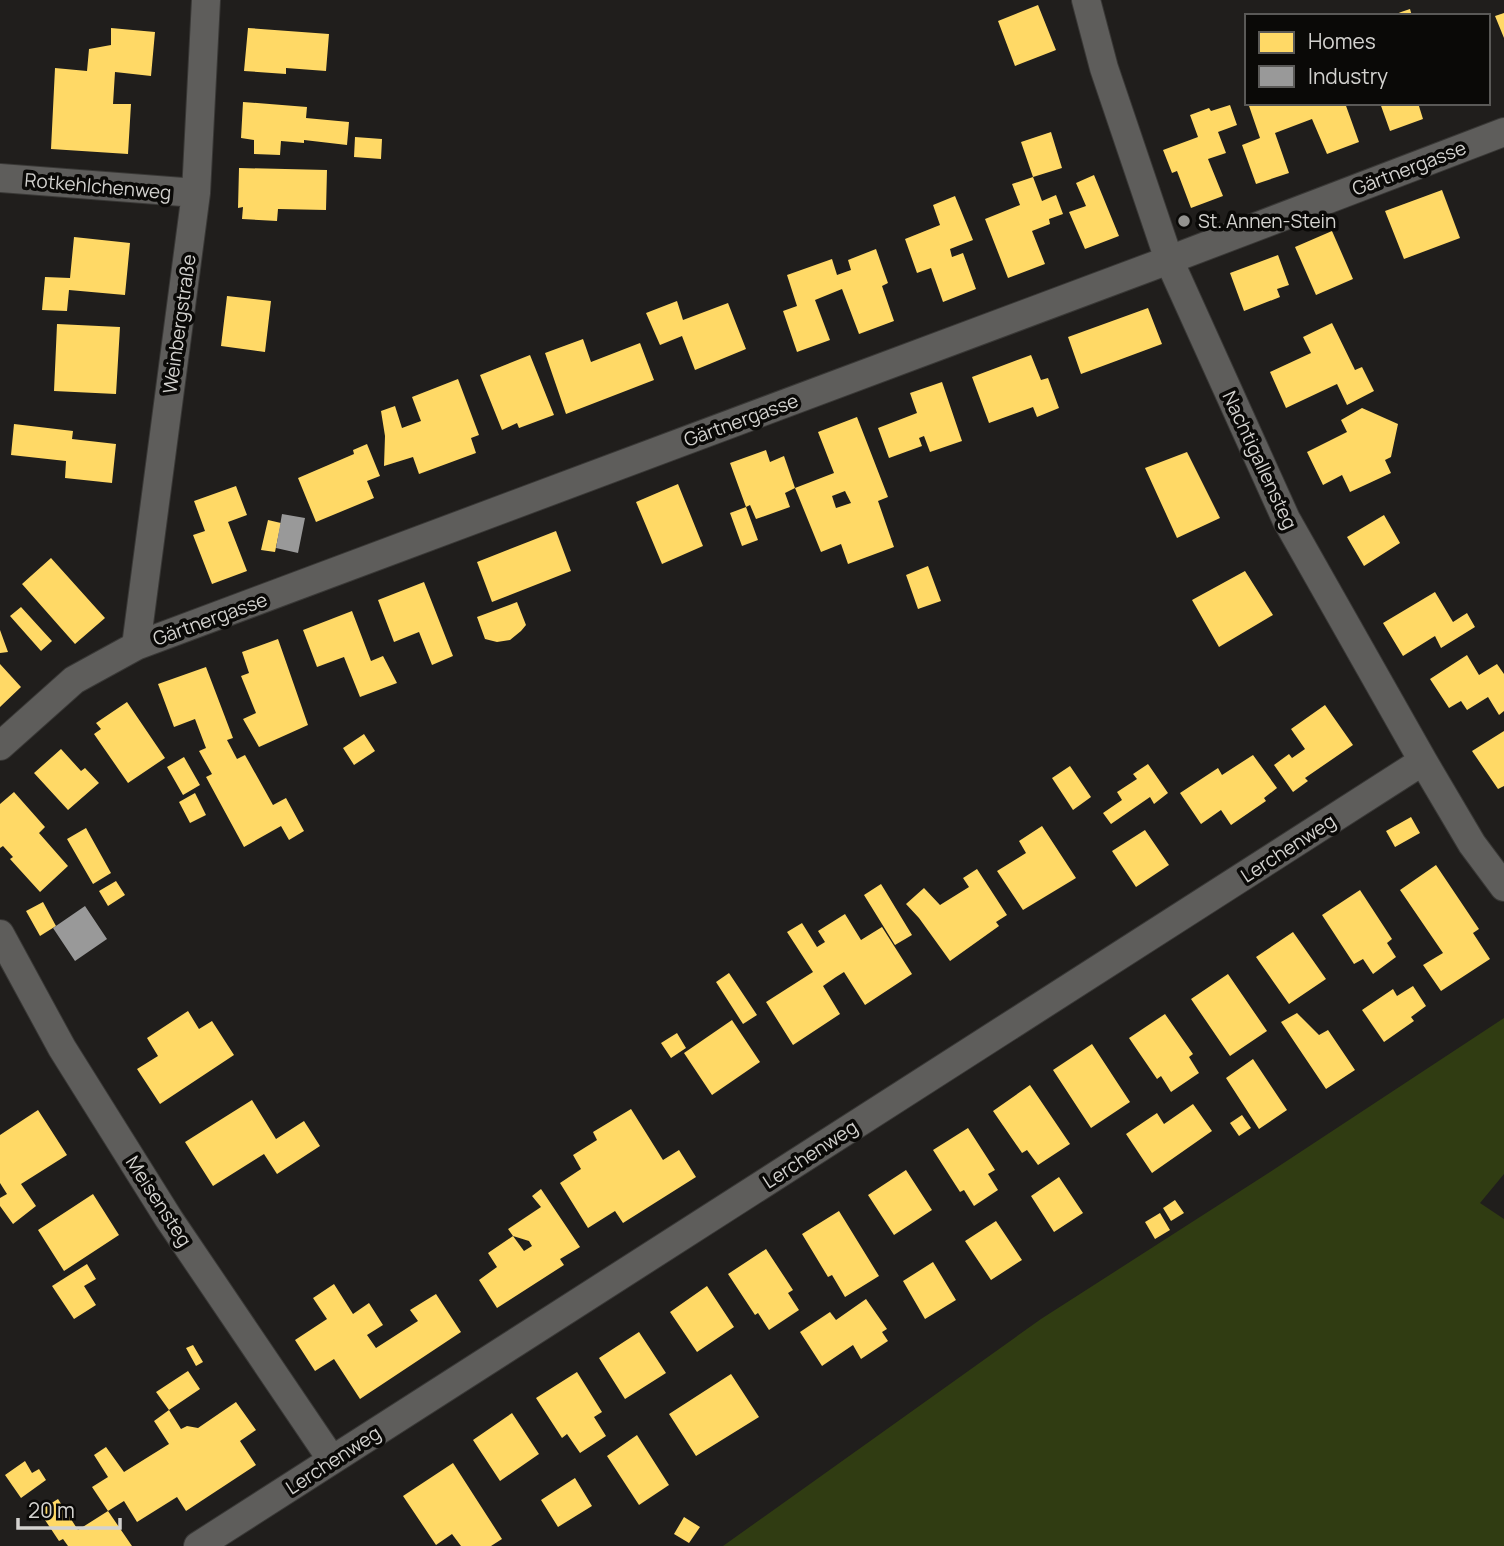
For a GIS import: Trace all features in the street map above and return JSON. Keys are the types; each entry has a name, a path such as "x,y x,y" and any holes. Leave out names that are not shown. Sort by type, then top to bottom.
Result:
{"street":[{"name":"Weinbergstraße","path":"136,646 196,193 206,0"},
{"name":"Nachtigallensteg","path":"1086,0 1104,68 1169,260 1286,519 1472,844 1504,887"},
{"name":"Gärtnergasse","path":"0,746 74,680 136,646 1504,132"},
{"name":"Rotkehlchenweg","path":"0,178 196,193"},
{"name":"Lerchenweg","path":"198,1546 1423,761"},
{"name":"Meisensteg","path":"0,934 62,1048 162,1208 332,1460"}],"green space":[{"path":"1504,1018 1504,1174 1480,1203 1504,1219 1504,1546 723,1546 1041,1319"}],"building: Homes":[{"path":"1038,5 1056,50 1015,66 998,21"},
{"path":"1410,9 1411,14 1396,14"},
{"path":"1504,13 1504,38 1495,16"},
{"path":"111,28 155,32 151,76 115,72 113,104 131,104 128,154 51,149 55,68 87,71 89,49 111,45"},
{"path":"248,28 329,34 326,71 286,68 286,74 244,71"},
{"path":"243,102 307,107 306,118 349,122 347,145 304,140 304,143 281,141 280,155 254,154 254,140 241,138"},
{"path":"1230,105 1237,125 1218,132 1226,153 1208,159 1223,196 1191,208 1177,171 1172,173 1163,150 1198,137 1190,115 1209,108 1211,111"},
{"path":"1249,105 1346,105 1359,142 1327,154 1312,119 1275,133 1289,173 1256,184 1242,145 1260,138"},
{"path":"1381,105 1419,105 1423,119 1390,131"},
{"path":"1051,132 1062,168 1033,177 1021,142"},
{"path":"355,137 382,139 381,159 354,157"},
{"path":"239,168 327,170 326,210 278,209 277,221 242,219 243,207 238,208"},
{"path":"1094,175 1119,236 1085,249 1069,212 1086,206 1076,183"},
{"path":"1033,177 1042,201 1056,195 1063,214 1049,219 1050,224 1032,231 1045,264 1008,278 985,219 1020,205 1012,184"},
{"path":"1442,190 1460,238 1404,259 1385,211"},
{"path":"955,196 973,240 950,249 952,257 963,253 976,289 943,302 931,268 917,273 905,239 940,225 933,205"},
{"path":"1332,231 1353,279 1316,295 1295,247"},
{"path":"74,237 130,243 125,295 69,290 67,311 42,310 45,277 70,278"},
{"path":"876,249 888,283 882,286 894,321 859,334 842,289 815,300 830,340 797,352 783,311 797,306 787,275 832,259 837,275 851,270 848,260"},
{"path":"1278,255 1289,285 1277,289 1280,297 1244,311 1230,273"},
{"path":"227,296 271,301 265,352 221,346"},
{"path":"677,301 683,320 728,303 746,349 695,370 682,336 660,345 646,313"},
{"path":"1148,308 1162,344 1081,374 1068,337"},
{"path":"1332,323 1355,370 1362,367 1374,391 1347,405 1337,384 1286,408 1270,372 1311,353 1303,337"},
{"path":"57,324 120,327 116,394 54,391"},
{"path":"583,339 591,362 640,343 654,380 566,414 545,353"},
{"path":"530,355 554,415 519,428 517,423 502,430 480,375"},
{"path":"1031,355 1041,380 1048,378 1059,408 1037,417 1033,407 989,423 972,377"},
{"path":"458,379 479,435 471,438 476,453 419,474 413,457 384,466 385,436 381,411 395,406 402,428 421,421 412,397"},
{"path":"942,382 962,441 930,452 924,436 919,438 922,446 889,458 878,428 917,413 910,393"},
{"path":"1362,408 1398,424 1391,457 1385,460 1391,473 1350,492 1342,475 1323,485 1307,452 1347,432 1341,420"},
{"path":"857,417 888,497 878,501 894,547 848,564 841,544 821,552 795,488 834,473 818,432","holes":["845,491 851,503 836,508 832,496"]},
{"path":"14,424 73,431 72,439 116,444 112,483 65,478 66,461 11,455"},
{"path":"367,444 380,476 367,481 374,498 316,522 298,478 354,454 353,450"},
{"path":"766,450 770,462 784,456 795,488 785,493 790,507 756,519 750,505 746,507 730,463"},
{"path":"1187,452 1220,518 1177,538 1145,468"},
{"path":"678,484 703,546 662,564 636,502"},
{"path":"236,486 247,515 228,522 247,571 212,584 193,535 205,531 194,501"},
{"path":"746,507 758,540 742,546 730,513"},
{"path":"1384,515 1400,543 1364,566 1347,537"},
{"path":"268,520 281,523 275,552 261,550"},
{"path":"556,531 571,571 492,602 477,562"},
{"path":"51,558 105,618 75,644 22,584"},
{"path":"928,566 941,601 918,609 906,575"},
{"path":"1245,571 1273,615 1219,647 1192,600"},
{"path":"424,582 453,656 432,665 419,632 394,642 378,600"},
{"path":"1435,592 1453,622 1467,613 1475,627 1441,648 1435,636 1403,656 1383,623"},
{"path":"517,602 526,625 521,631 510,640 497,642 485,639 477,617"},
{"path":"21,607 52,641 41,651 10,616"},
{"path":"352,611 371,661 383,656 397,683 360,697 344,657 317,667 303,630"},
{"path":"0,630 8,652 0,653"},
{"path":"278,639 308,725 259,747 243,719 256,713 241,676 249,673 242,652"},
{"path":"1467,655 1479,675 1497,664 1504,674 1504,711 1499,715 1488,697 1467,710 1461,701 1449,708 1430,679"},
{"path":"0,664 21,687 0,707"},
{"path":"206,667 233,738 227,740 237,759 245,755 273,805 286,798 304,831 289,840 281,826 244,847 206,777 212,774 199,751 206,748 195,719 174,727 158,684"},
{"path":"127,702 165,758 128,783 94,734 101,729 96,723"},
{"path":"1325,705 1353,745 1305,778 1308,781 1293,792 1274,765 1289,754 1292,758 1305,749 1291,729"},
{"path":"1504,731 1504,786 1498,789 1472,751"},
{"path":"364,734 375,751 354,765 343,748"},
{"path":"61,749 81,771 85,768 99,783 68,810 34,773"},
{"path":"1253,755 1277,788 1264,798 1266,801 1231,825 1221,810 1201,824 1180,793 1218,768 1222,775"},
{"path":"184,757 200,785 183,795 167,767"},
{"path":"1148,764 1168,793 1154,804 1150,797 1111,824 1103,813 1122,800 1117,792 1137,779 1133,774"},
{"path":"1070,766 1091,797 1073,810 1052,778"},
{"path":"14,792 45,827 39,833 68,866 40,892 10,859 13,857 3,846 0,848 0,804"},
{"path":"195,793 206,815 190,823 179,802"},
{"path":"1411,817 1420,833 1395,847 1386,831"},
{"path":"1042,826 1076,878 1023,910 997,871 1026,853 1019,841"},
{"path":"86,828 111,873 93,884 67,839"},
{"path":"1145,830 1169,865 1136,887 1112,851"},
{"path":"1436,865 1479,929 1473,933 1490,959 1441,991 1423,965 1443,953 1400,890"},
{"path":"977,869 1007,915 996,922 999,926 950,961 906,904 924,888 940,905 969,887 963,878"},
{"path":"116,881 125,895 108,906 99,891"},
{"path":"881,884 912,935 895,945 864,895"},
{"path":"1360,890 1392,939 1387,943 1396,957 1373,974 1363,959 1354,964 1322,915"},
{"path":"43,902 56,926 40,936 26,911"},
{"path":"845,914 861,940 882,927 912,974 865,1005 844,972 823,986 840,1014 793,1045 766,1002 813,972 787,932 802,923 817,947 825,942 818,931"},
{"path":"1293,932 1326,979 1289,1004 1256,957"},
{"path":"729,973 757,1015 743,1024 716,982"},
{"path":"1228,974 1267,1031 1230,1056 1191,999"},
{"path":"1413,986 1426,1006 1411,1017 1414,1021 1384,1042 1362,1010 1393,989 1397,996"},
{"path":"188,1011 199,1029 212,1021 234,1055 160,1104 137,1069 158,1056 147,1038"},
{"path":"1297,1013 1319,1035 1328,1030 1355,1070 1326,1089 1281,1022"},
{"path":"1165,1014 1193,1054 1189,1057 1199,1073 1171,1092 1161,1076 1157,1079 1129,1038"},
{"path":"732,1020 760,1062 712,1095 684,1053"},
{"path":"677,1033 686,1048 671,1058 661,1043"},
{"path":"1092,1044 1130,1102 1091,1128 1053,1070"},
{"path":"1253,1059 1287,1110 1259,1129 1226,1078"},
{"path":"1030,1085 1070,1144 1038,1165 1027,1150 1022,1153 993,1111"},
{"path":"252,1100 276,1139 304,1121 320,1146 277,1174 264,1154 213,1186 185,1142"},
{"path":"1193,1104 1212,1131 1152,1173 1126,1134 1157,1113 1164,1124"},
{"path":"631,1109 663,1160 679,1150 696,1177 623,1223 615,1211 588,1228 560,1183 581,1169 573,1155 597,1140 593,1132"},
{"path":"38,1110 67,1155 21,1184 36,1206 13,1224 0,1206 0,1198 7,1194 0,1183 0,1135"},
{"path":"1242,1115 1251,1128 1239,1136 1230,1123"},
{"path":"968,1128 995,1170 988,1174 998,1190 974,1206 964,1190 960,1192 933,1150"},
{"path":"906,1170 932,1210 894,1235 868,1195"},
{"path":"1059,1177 1083,1213 1054,1232 1031,1196"},
{"path":"541,1189 580,1247 560,1259 564,1265 497,1308 479,1280 497,1267 488,1253 513,1236 508,1229 541,1207 532,1196","holes":["513,1236 529,1241 532,1246 524,1251"]},
{"path":"93,1194 119,1235 64,1271 38,1230"},
{"path":"1175,1200 1184,1213 1171,1221 1163,1208"},
{"path":"839,1211 879,1276 845,1297 832,1275 828,1277 802,1234"},
{"path":"1160,1213 1170,1230 1155,1239 1145,1222"},
{"path":"996,1221 1022,1260 991,1280 965,1241"},
{"path":"766,1249 793,1290 788,1293 799,1310 769,1330 758,1313 755,1315 728,1274"},
{"path":"933,1262 956,1300 925,1319 903,1281"},
{"path":"87,1264 96,1279 84,1286 96,1305 74,1319 52,1286"},
{"path":"334,1284 353,1314 369,1303 383,1325 367,1335 376,1348 418,1321 410,1310 436,1294 461,1332 360,1399 334,1359 315,1371 295,1340 327,1319 313,1298"},
{"path":"707,1286 734,1327 697,1352 670,1312"},
{"path":"866,1299 887,1329 882,1332 888,1341 861,1359 853,1345 822,1366 800,1332 830,1312 836,1320"},
{"path":"639,1332 666,1373 625,1399 599,1358"},
{"path":"193,1345 203,1362 196,1366 186,1348"},
{"path":"188,1371 200,1389 169,1410 156,1392"},
{"path":"577,1372 602,1412 594,1417 606,1436 580,1453 567,1434 562,1438 536,1398"},
{"path":"731,1374 759,1417 696,1456 669,1414"},
{"path":"236,1402 256,1430 240,1441 256,1465 186,1511 177,1497 137,1522 124,1501 108,1511 92,1487 108,1477 94,1455 106,1447 124,1472 169,1444 154,1421 169,1410 181,1429 187,1426 198,1428"},
{"path":"512,1413 539,1454 500,1481 473,1440"},
{"path":"637,1435 669,1485 639,1505 607,1456"},
{"path":"25,1461 32,1473 39,1469 46,1480 21,1498 5,1475"},
{"path":"453,1463 502,1539 491,1546 461,1546 452,1534 436,1545 403,1496"},
{"path":"575,1478 592,1506 558,1527 541,1500"},
{"path":"58,1499 78,1530 108,1511 132,1546 68,1546 63,1539 59,1541 39,1511"},
{"path":"684,1517 700,1527 689,1543 674,1534"}],"building: Industry":[{"path":"282,514 305,518 298,553 276,548"},
{"path":"85,906 107,939 75,961 53,928"}],"place":[{"name":"St. Annen-Stein","path":"1184,221"}]}
